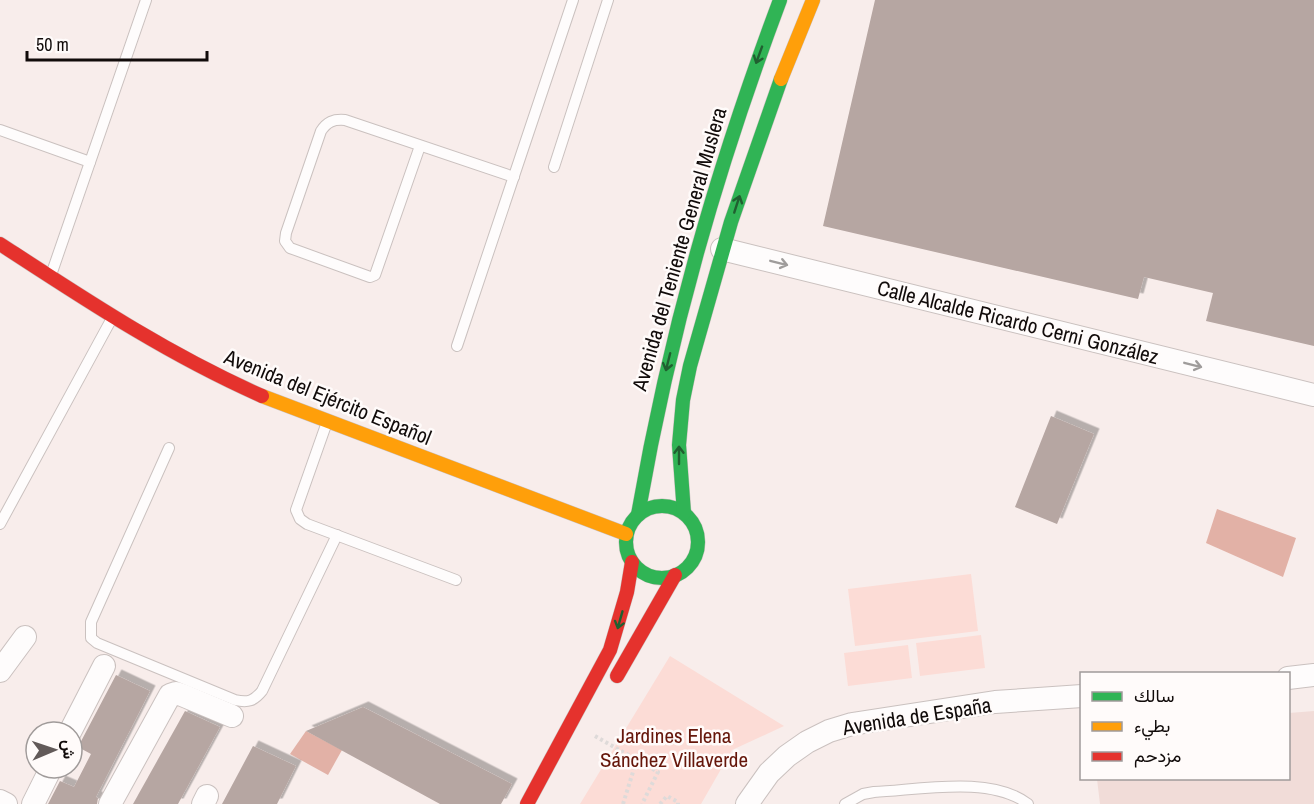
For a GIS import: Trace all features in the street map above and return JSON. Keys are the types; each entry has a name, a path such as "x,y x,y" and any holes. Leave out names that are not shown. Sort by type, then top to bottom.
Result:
{"main road":[{"name":"Avenida del Teniente General Muslera","path":"638,514 657,408 695,254 725,155 780,0"},
{"name":"Avenida del Teniente General Muslera","path":"684,513 679,475 679,446 683,398 692,360 722,249 753,155 813,0"},
{"name":"Avenida del Ejército Español","path":"0,244 113,317 217,376 327,422 626,534"},
{"path":"660,505 673,507 684,513 691,520 698,541 692,562 675,575 663,578 641,571 632,562 626,544 626,534 631,523 638,514 660,505"},
{"path":"527,804 610,650 627,592 632,562"},
{"path":"608,693 675,575"}],"street":[{"name":"Calle Alcalde Ricardo Cerni González","path":"722,249 1314,395"},
{"path":"0,671 25,637"},
{"path":"76,720 104,666"},
{"path":"1290,678 1314,675"},
{"path":"110,804 170,695 176,693 182,695 232,716"},
{"name":"Avenida de España","path":"747,804 769,773 787,756 807,742 829,731 852,724 995,702 1080,696"},
{"path":"33,804 45,780"},
{"path":"0,801 6,804"}],"lane":[{"path":"51,277 146,0"},
{"path":"457,346 573,0"},
{"path":"554,167 608,0"},
{"path":"420,146 375,275 370,277 290,248 285,241 286,233 321,131 326,124 335,120 345,120 514,177"},
{"path":"0,130 90,162"},
{"path":"0,524 113,317"},
{"path":"327,422 297,510 300,519 307,524 456,580"},
{"path":"168,448 91,622 91,638 97,643 235,700 245,702 255,699 262,691 337,535"},
{"path":"845,804 863,794 874,792 951,787 1004,792 1028,804"}],"path":[{"path":"571,723 658,772 642,804"},
{"path":"623,804 637,759"},
{"path":"660,804 667,796 678,804"}],"shaded area":[{"path":"1217,509 1296,538 1283,577 1206,543"},
{"path":"1314,711 1314,804 1100,804 1097,780 1290,780 1290,713"},
{"path":"306,731 342,750 328,775 290,754"}],"green space":[{"path":"971,574 978,631 855,646 848,589"},
{"path":"981,635 985,668 920,676 916,643"},
{"path":"908,645 912,678 848,686 844,653"},
{"name":"Jardines Elena Sánchez Villaverde","path":"670,656 784,726 732,750 701,804 580,804"}],"building":[{"path":"875,0 1314,0 1314,346 1206,321 1213,293 1144,277 1138,299 823,226"},
{"path":"1051,416 1094,434 1057,524 1015,507"},
{"path":"116,675 150,691 96,797 98,798 97,804 48,804 60,781 74,787 78,780 84,780 84,768 91,754 84,750 84,736"},
{"path":"363,707 512,784 501,804 440,804 306,731"},
{"path":"185,711 220,727 178,804 133,804"},
{"path":"253,746 296,766 277,804 222,804"}],"traffic: fast":[{"path":"638,515 664,383 697,254 735,127 780,0"},
{"path":"684,513 679,445 683,400 690,366 731,222 781,79"},
{"path":"662,506 682,512 692,522 698,542 692,562 682,572 662,578 642,572 632,562 626,542 632,522 642,512 662,506"}],"traffic: slow":[{"path":"781,79 813,0"},
{"path":"262,396 626,534"}],"traffic: jam":[{"path":"0,244 160,344 262,396"},
{"path":"527,804 610,650 627,592 632,562"},
{"path":"617,676 675,575"}]}
